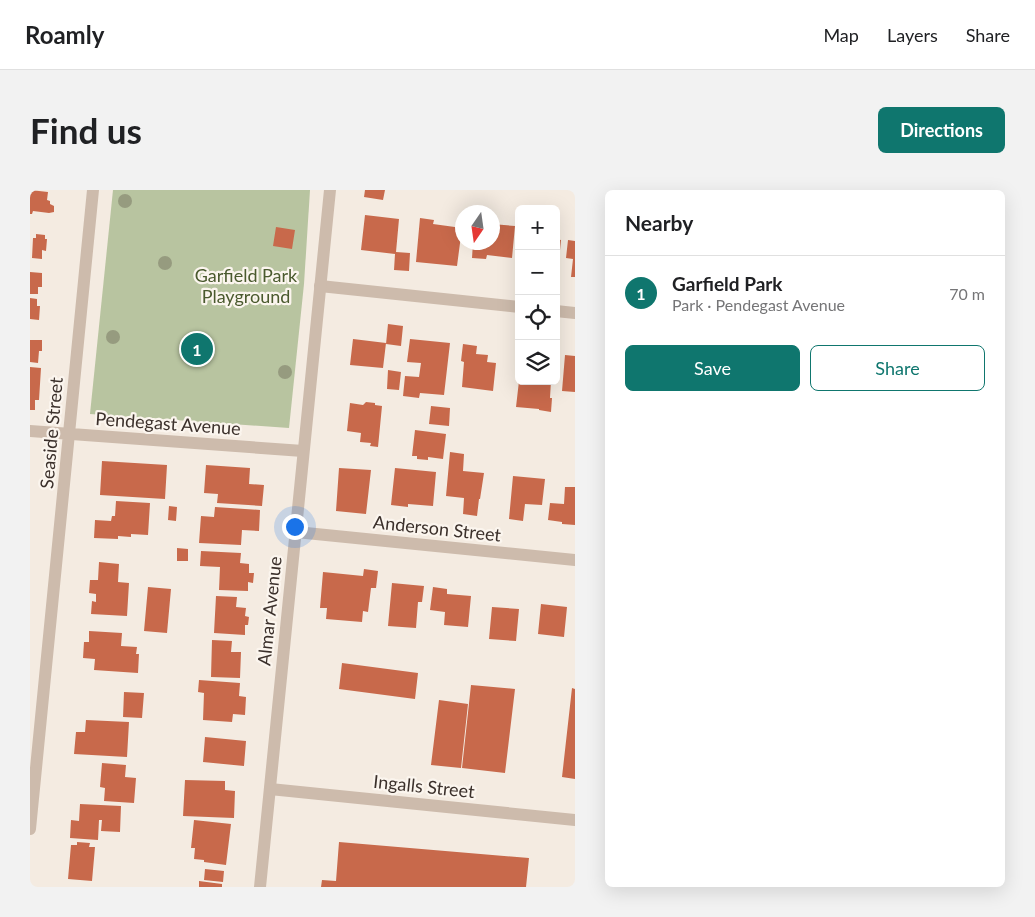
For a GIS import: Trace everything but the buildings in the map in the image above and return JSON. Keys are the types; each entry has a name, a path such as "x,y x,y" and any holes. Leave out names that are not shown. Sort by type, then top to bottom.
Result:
{"street":[{"name":"Seaside Street","path":"30,829 93,190"},
{"name":"Almar Avenue","path":"260,887 330,190"},
{"path":"320,286 515,307"},
{"path":"560,311 575,313"},
{"name":"Pendegast Avenue","path":"30,431 304,451"},
{"name":"Anderson Street","path":"296,532 575,560"},
{"name":"Ingalls Street","path":"270,789 575,820"}],"green space":[{"name":"Garfield Park Playground","path":"113,190 310,190 304,284 289,428 90,414"}],"place":[{"name":"Garfield Park","path":"197,349"}]}
